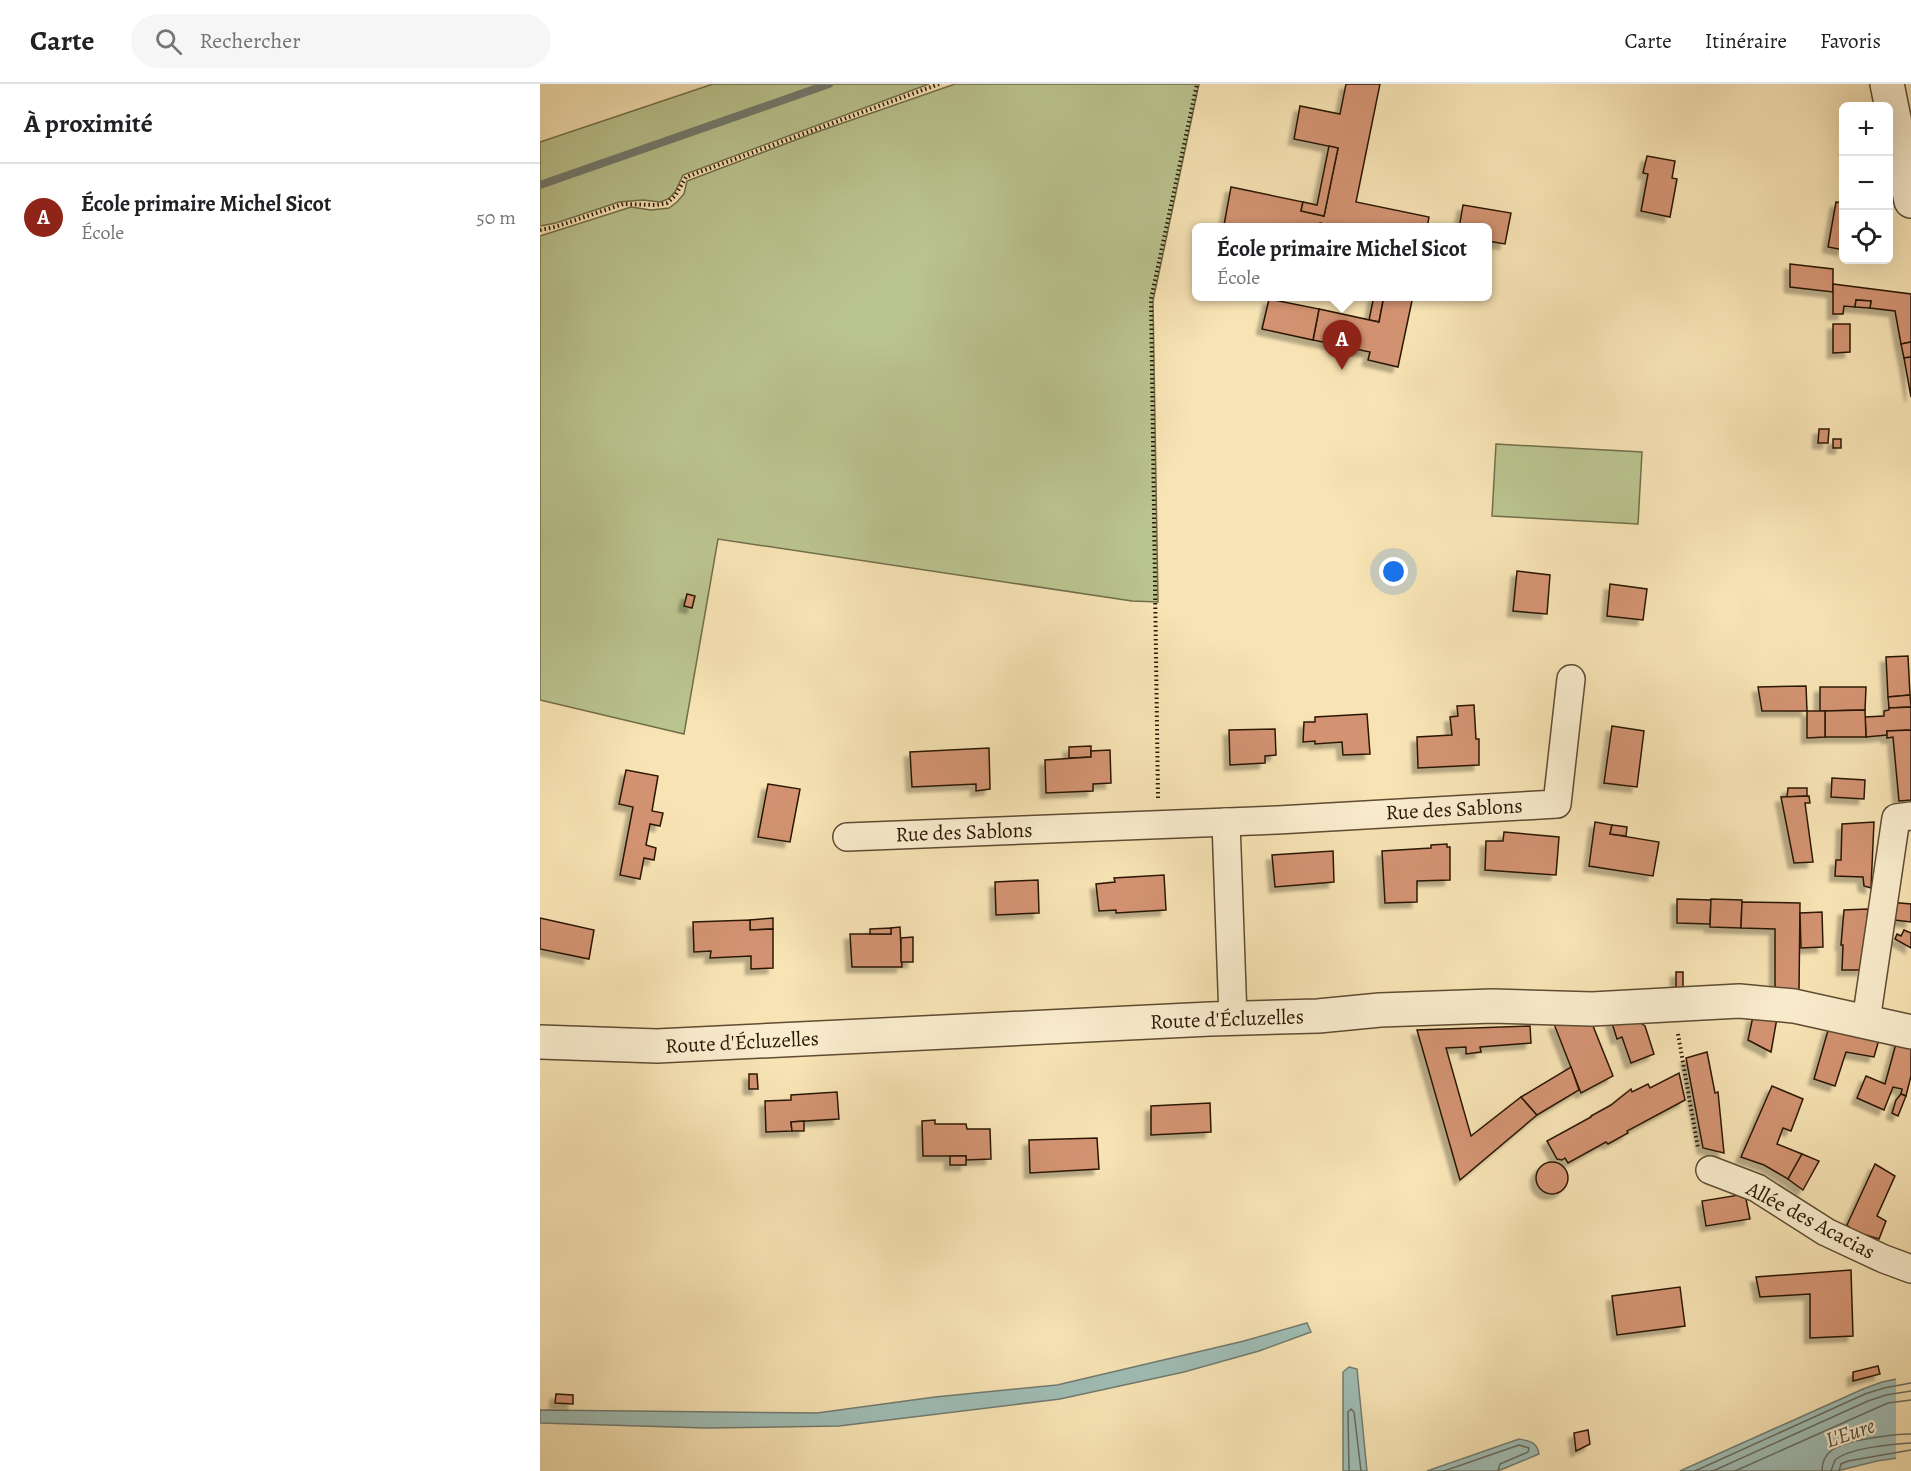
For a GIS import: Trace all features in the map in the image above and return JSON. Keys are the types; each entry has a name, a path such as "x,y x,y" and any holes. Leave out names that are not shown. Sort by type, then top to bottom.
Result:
{"street":[{"path":"1887,84 1911,201"},
{"path":"1903,84 1911,137"},
{"name":"Rue des Sablons","path":"847,837 1226,822 1557,804 1571,679"},
{"path":"1866,1021 1896,818 1911,816"},
{"path":"1226,822 1233,1018"},
{"name":"Route d'Écluzelles","path":"540,1042 657,1046 1233,1018 1318,1016 1380,1010 1481,1006 1592,1009 1739,1001 1794,1006 1911,1032"},
{"name":"Allée des Acacias","path":"1710,1170 1757,1188 1826,1232 1911,1269"}],"path":[{"path":"540,230 623,204 667,203 675,196 686,177 939,84"},
{"path":"1158,824 1151,299 1197,84"},
{"path":"1678,1036 1698,1152 1710,1170"}],"green space":[{"path":"713,84 929,84 683,175 675,192 668,199 660,202 643,200 619,202 540,226 540,142"},
{"path":"955,84 1199,84 1153,301 1158,602 1132,601 718,539 684,734 540,700 540,236 631,207 651,210 669,208 684,194 687,181 814,133"},
{"path":"1496,444 1642,452 1638,524 1492,516"}],"water":[{"path":"1307,1323 1311,1332 1259,1351 1184,1372 1060,1399 839,1426 706,1428 540,1423 540,1410 817,1413 935,1397 1057,1385 1244,1341"},
{"path":"1349,1367 1357,1369 1367,1471 1343,1471 1343,1372"},
{"name":"L'Eure","path":"1902,1378 1911,1456 1877,1461 1837,1471 1680,1471 1863,1389"},
{"path":"1519,1439 1532,1443 1537,1447 1539,1454 1498,1471 1427,1471"}],"pier":[{"path":"1911,1374 1911,1459 1896,1461 1896,1376"}],"building":[{"path":"1346,84 1380,84 1356,202 1429,217 1428,223 1224,223 1231,187 1303,202 1301,211 1324,216 1338,148 1294,139 1300,106 1340,114"},
{"path":"1329,146 1338,148 1324,216 1301,211 1303,202 1317,205"},
{"path":"1647,156 1675,161 1672,178 1677,179 1670,217 1641,211 1648,174 1643,173"},
{"path":"1836,202 1839,202 1839,249 1828,247"},
{"path":"1463,205 1511,213 1505,244 1492,242 1492,223 1460,223"},
{"path":"1790,264 1833,269 1833,292 1790,287"},
{"path":"1833,284 1911,294 1911,342 1901,344 1895,311 1870,308 1871,301 1856,300 1855,307 1844,306 1843,314 1833,314"},
{"path":"1856,300 1871,301 1870,308 1855,307"},
{"path":"1269,301 1319,309 1313,340 1262,329"},
{"path":"1373,301 1383,301 1379,322 1369,320"},
{"path":"1383,301 1412,301 1398,367 1368,360 1370,352 1313,340 1319,309 1379,322"},
{"path":"1833,324 1850,324 1850,352 1833,353"},
{"path":"1911,342 1911,357 1904,358 1901,344"},
{"path":"1911,357 1911,397 1904,358"},
{"path":"1819,429 1829,429 1828,443 1818,443"},
{"path":"1833,439 1841,439 1841,448 1833,448"},
{"path":"1517,571 1550,575 1547,614 1513,611"},
{"path":"1610,584 1647,589 1643,620 1607,616"},
{"path":"687,594 695,596 692,608 684,606"},
{"path":"1908,656 1910,695 1888,697 1886,657"},
{"path":"1806,686 1807,711 1762,711 1758,687"},
{"path":"1820,687 1866,687 1865,710 1820,711"},
{"path":"1910,695 1911,707 1889,708 1888,697"},
{"path":"1474,705 1476,739 1479,739 1479,765 1418,768 1417,737 1452,735 1450,717 1458,716 1457,706"},
{"path":"1911,707 1911,730 1887,731 1887,735 1866,737 1865,717 1884,716 1884,711 1889,708"},
{"path":"1865,710 1866,737 1825,737 1825,711"},
{"path":"1807,711 1825,711 1825,737 1807,738"},
{"path":"1367,714 1370,754 1343,755 1342,742 1315,744 1315,741 1303,742 1304,722 1315,722 1315,717"},
{"path":"1612,726 1644,731 1637,787 1604,783"},
{"path":"1275,729 1276,755 1265,756 1265,763 1230,765 1229,730"},
{"path":"1911,730 1911,800 1899,801 1893,737 1887,738 1887,731"},
{"path":"1091,746 1091,757 1069,758 1069,747"},
{"path":"989,748 990,789 976,791 976,784 912,787 910,752"},
{"path":"1110,750 1111,783 1093,784 1093,791 1046,793 1045,760 1091,757 1091,751"},
{"path":"626,770 658,776 652,811 663,813 660,826 650,824 646,845 656,848 654,860 644,858 640,879 620,875 633,807 619,804"},
{"path":"1832,778 1865,780 1864,799 1831,797"},
{"path":"768,784 800,789 790,842 758,837"},
{"path":"1788,788 1807,788 1807,796 1787,797"},
{"path":"1809,796 1810,803 1805,803 1813,862 1794,863 1781,797"},
{"path":"1595,822 1612,825 1610,834 1659,842 1653,876 1589,866"},
{"path":"1874,822 1871,888 1864,886 1863,877 1835,876 1836,860 1841,860 1842,824"},
{"path":"1612,825 1627,827 1626,836 1610,834"},
{"path":"1504,832 1559,837 1556,875 1485,870 1486,841 1503,841"},
{"path":"1447,844 1447,847 1450,847 1450,880 1417,881 1417,902 1385,903 1382,851 1431,848 1431,845"},
{"path":"1333,851 1334,882 1275,887 1272,855"},
{"path":"1164,875 1166,910 1116,913 1116,910 1099,911 1096,884 1115,882 1114,878"},
{"path":"1038,880 1039,913 996,915 995,882"},
{"path":"1677,899 1711,900 1710,924 1677,923"},
{"path":"1711,899 1742,900 1741,928 1710,927"},
{"path":"1742,902 1800,903 1799,992 1775,991 1775,929 1741,928"},
{"path":"1889,902 1911,904 1911,922 1886,919"},
{"path":"1868,909 1863,970 1842,970 1843,945 1841,945 1844,910"},
{"path":"1822,912 1823,947 1801,948 1800,913"},
{"path":"540,918 594,930 589,959 540,949"},
{"path":"773,918 773,929 750,930 750,920"},
{"path":"750,920 750,930 773,929 773,968 751,969 751,956 710,958 711,951 694,952 693,922"},
{"path":"900,927 902,967 852,967 850,934 891,934 891,928"},
{"path":"891,928 891,934 870,934 870,929"},
{"path":"1904,930 1911,933 1911,948 1895,939 1897,934 1901,936"},
{"path":"913,937 913,962 901,962 901,938"},
{"path":"1676,972 1683,972 1683,990 1676,990"},
{"path":"1753,1016 1777,1018 1771,1052 1748,1040"},
{"path":"1633,1018 1645,1026 1654,1054 1631,1063 1622,1037 1617,1039 1611,1020"},
{"path":"1591,1021 1613,1076 1581,1093 1554,1024"},
{"path":"1530,1026 1531,1043 1480,1047 1481,1052 1466,1054 1466,1047 1446,1048 1471,1136 1521,1097 1537,1115 1460,1180 1417,1030"},
{"path":"1829,1027 1880,1036 1874,1057 1846,1052 1835,1086 1814,1079"},
{"path":"1897,1040 1911,1043 1911,1076 1906,1096 1901,1094 1902,1089 1893,1087 1884,1110 1857,1098 1866,1076 1885,1084"},
{"path":"1707,1052 1715,1093 1718,1092 1724,1153 1703,1148 1686,1058"},
{"path":"1571,1067 1579,1090 1537,1115 1521,1097"},
{"path":"1679,1073 1685,1100 1627,1131 1628,1133 1608,1144 1606,1142 1568,1163 1565,1158 1557,1159 1547,1141 1611,1105 1631,1089 1632,1092 1648,1084 1650,1088"},
{"path":"749,1074 757,1074 758,1089 749,1089"},
{"path":"1772,1086 1803,1099 1791,1131 1783,1128 1777,1144 1802,1154 1788,1179 1764,1165 1741,1157"},
{"path":"837,1092 839,1119 791,1122 792,1131 766,1132 765,1101 791,1100 791,1095"},
{"path":"1901,1094 1906,1096 1898,1116 1892,1113 1896,1100"},
{"path":"1210,1103 1211,1132 1151,1135 1151,1106"},
{"path":"935,1120 935,1124 966,1124 967,1129 990,1129 991,1159 966,1160 966,1156 923,1156 922,1121"},
{"path":"804,1121 804,1131 792,1131 791,1122"},
{"path":"1097,1138 1099,1169 1030,1173 1029,1140"},
{"path":"1802,1154 1819,1161 1803,1190 1788,1179"},
{"path":"950,1156 966,1156 966,1165 950,1165"},
{"path":"1552,1162 1563,1167 1568,1178 1563,1189 1552,1194 1541,1189 1536,1178 1541,1167"},
{"path":"1875,1164 1895,1176 1877,1216 1886,1221 1879,1239 1853,1231 1847,1225"},
{"path":"1745,1194 1750,1219 1706,1226 1702,1201"},
{"path":"1851,1270 1853,1336 1810,1338 1810,1294 1760,1297 1756,1277"},
{"path":"1680,1287 1685,1326 1617,1335 1612,1296"},
{"path":"1878,1366 1880,1374 1853,1381 1853,1372"},
{"path":"556,1394 573,1395 573,1404 555,1403"},
{"path":"1588,1430 1590,1444 1576,1451 1574,1433"}],"waterway":[{"path":"540,185 829,84"}],"place":[{"name":"École primaire Michel Sicot","path":"1342,370"}]}
